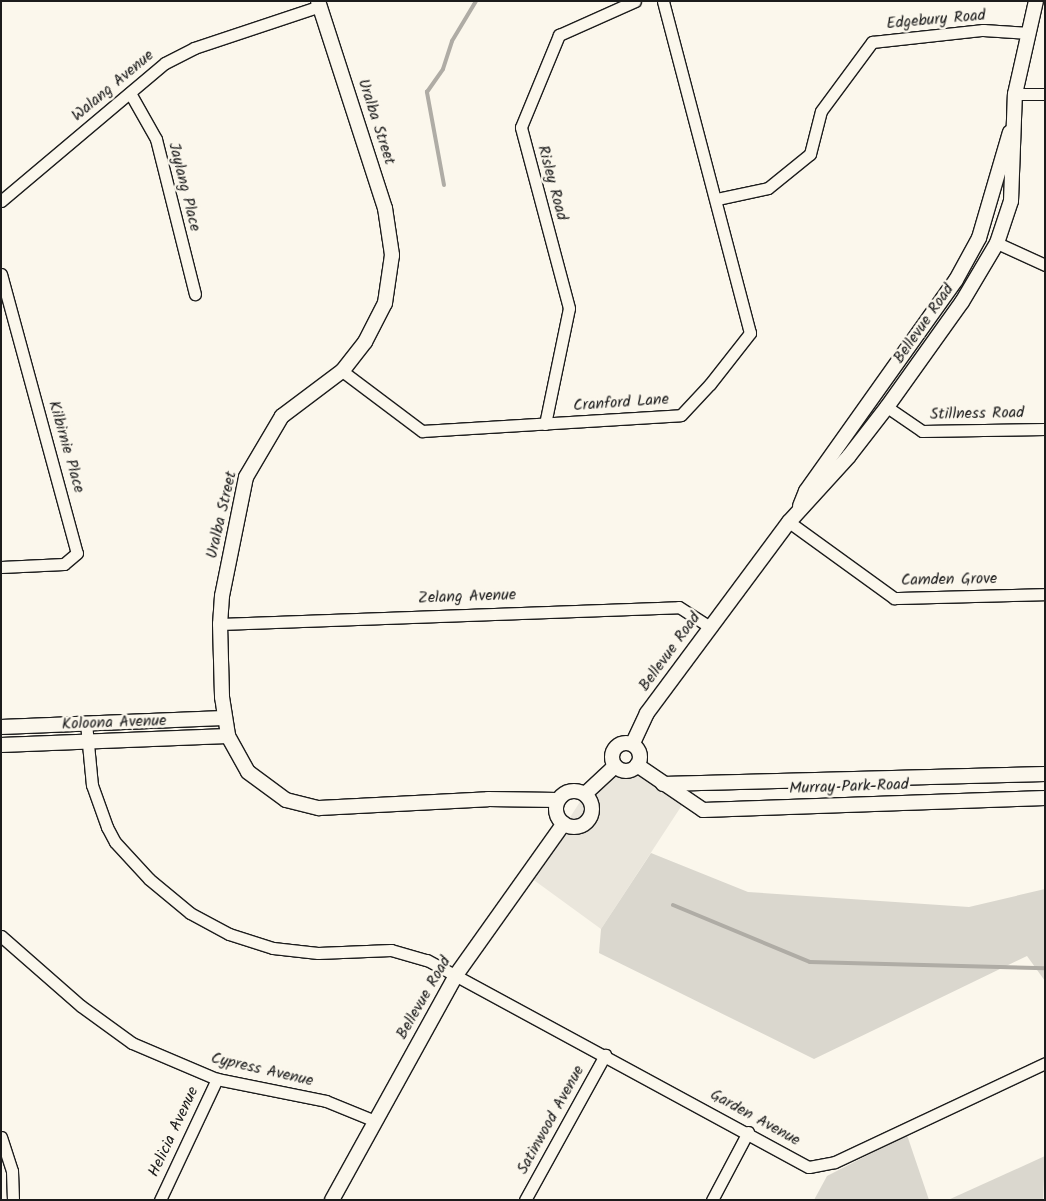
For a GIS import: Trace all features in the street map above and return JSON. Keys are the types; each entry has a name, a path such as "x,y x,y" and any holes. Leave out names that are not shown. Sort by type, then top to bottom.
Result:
{"street":[{"name":"Risley Road","path":"545,424 569,308 521,127 559,35 635,1"},
{"name":"Cranford Lane","path":"342,371 422,432 681,415 750,334 717,199 663,1"},
{"name":"Bellevue Road","path":"633,742 647,713 792,518 822,488 887,407 962,302 998,243 1011,201 1015,159 1012,126 1015,94 1036,1"},
{"name":"Walang Avenue","path":"1,201 165,63 194,48 319,4"},
{"name":"Uralba Street","path":"319,4 385,208 392,256 385,303 365,342 342,371 282,416 246,477 222,596 220,624 224,718 228,736 248,772 286,800 320,808 488,799 558,800"},
{"name":"Bellevue Road","path":"1030,33 1045,12"},
{"name":"Edgebury Road","path":"717,199 768,188 810,154 820,112 872,42 983,30 1030,33"},
{"name":"Jaylang Place","path":"130,93 156,140 195,294"},
{"path":"1015,94 1045,94"},
{"name":"Bellevue Road","path":"792,518 806,491 929,319 980,238 1012,126"},
{"path":"998,243 1045,265"},
{"name":"Kilbirnie Place","path":"1,274 77,553 64,564 1,566"},
{"name":"Stillness Road","path":"887,407 922,431 1045,429"},
{"name":"Camden Grove","path":"792,518 894,598 1045,594"},
{"name":"Zelang Avenue","path":"220,624 679,607 710,627"},
{"name":"Koloona Avenue","path":"1,727 224,718"},
{"name":"Garden Avenue","path":"86,724 98,807 115,842 149,879 190,913 229,934 273,948 318,953 391,950 427,960 748,1132 809,1167 817,1168 1045,1063"},
{"name":"Koloona Avenue","path":"1,745 228,736"},
{"path":"633,742 640,755 637,765 626,771 615,766 613,751 622,743 633,742"},
{"name":"Murray Park Road","path":"637,765 704,810 1045,798"},
{"path":"585,794 615,766"},
{"name":"Murray Park Road","path":"663,784 855,781 1045,774"},
{"path":"855,781 855,805"},
{"path":"573,790 585,794 592,804 591,817 582,825 564,824 557,813 558,800 573,790"},
{"name":"Bellevue Road","path":"332,1200 456,975 564,824"},
{"name":"Cypress Avenue","path":"1,936 81,1006 132,1043 217,1079 326,1102 375,1121"},
{"name":"Satinwood Avenue","path":"525,1200 605,1055"},
{"name":"Helicia Avenue","path":"160,1200 217,1079"},
{"path":"712,1200 748,1132"},
{"path":"1,1137 12,1172 13,1200"}],"shaded area":[{"path":"617,768 626,771 634,768 686,799 601,929 531,878 585,794"},
{"path":"651,853 748,892 969,907 1045,889 1045,981 1027,956 814,1059 599,953 601,929"},
{"path":"907,1135 929,1200 814,1200 827,1176"},
{"path":"1045,1156 1043,1200 948,1200"}],"waterway":[{"path":"444,185 427,92 443,69 452,41 476,1"},
{"path":"673,905 810,962 1045,968"}]}
